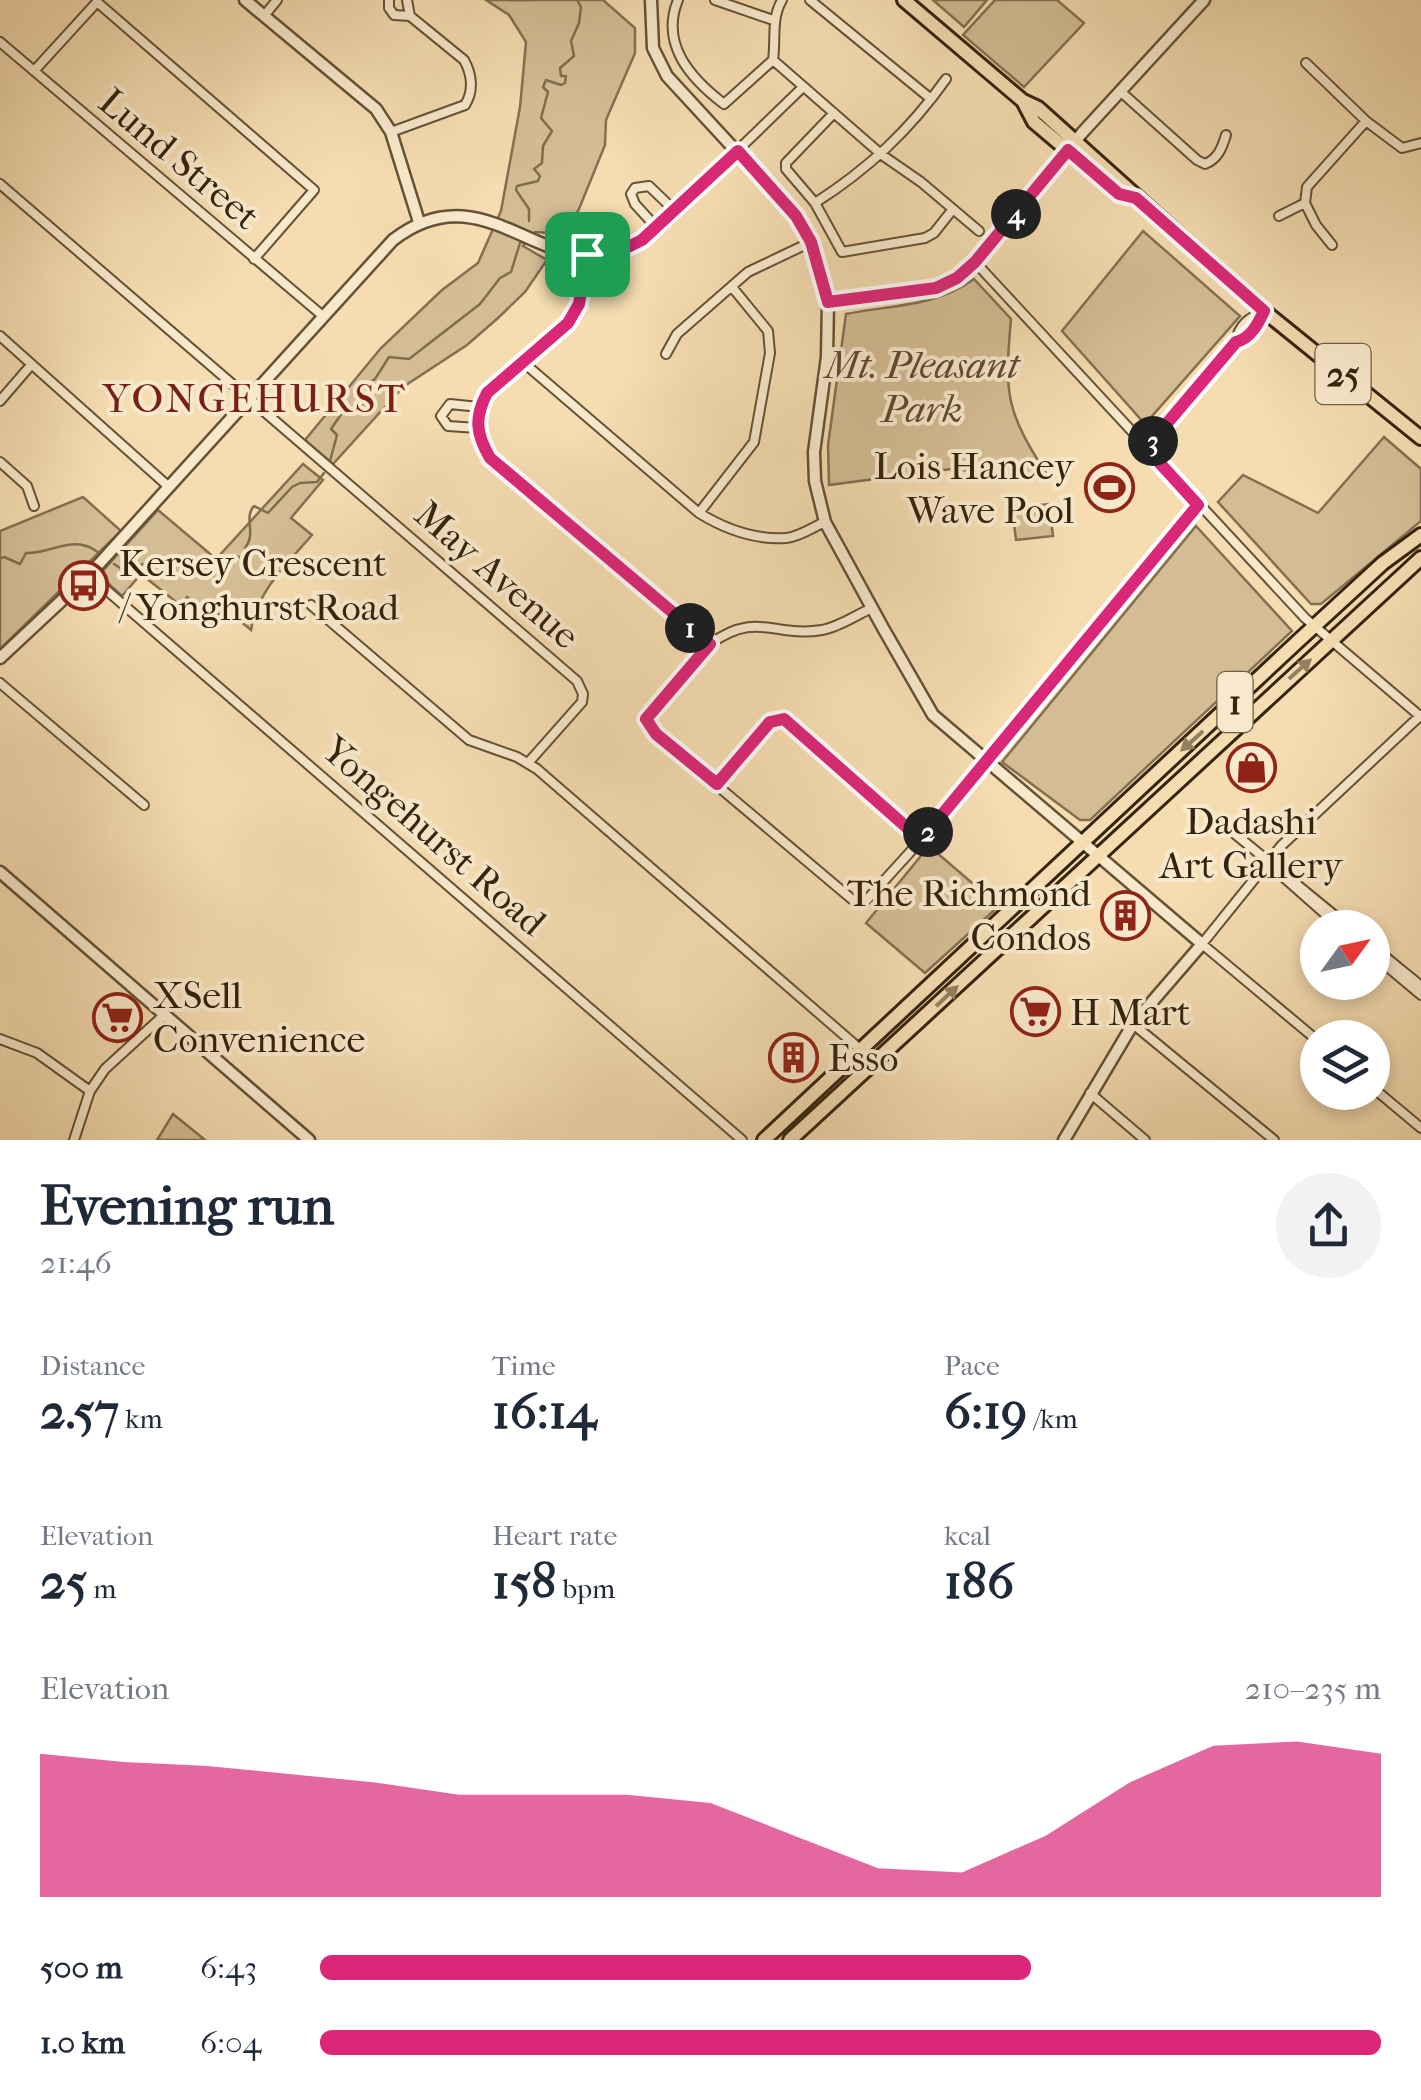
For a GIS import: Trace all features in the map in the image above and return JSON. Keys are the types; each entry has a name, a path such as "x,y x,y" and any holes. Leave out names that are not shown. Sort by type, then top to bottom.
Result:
{"main road":[{"name":"25","path":"904,0 1023,101 1034,122 1072,146 1119,194 1136,198 1264,311 1421,438"},
{"name":"1","path":"764,1140 1383,563 1421,535"},
{"name":"1","path":"790,1140 1421,558"}],"street":[{"path":"246,0 376,109 391,132 419,222"},
{"path":"264,16 277,0"},
{"path":"389,0 394,14 410,16 464,60 469,70 470,97 465,105 391,132"},
{"path":"407,0 410,16"},
{"path":"652,0 653,48 667,76 796,216 811,242 828,302 827,358 814,452 815,481 824,522 933,715 1300,1026"},
{"path":"678,0 672,19 680,58 686,70 724,104 773,60 774,20 782,0"},
{"path":"716,0 774,20"},
{"path":"810,0 931,100"},
{"path":"828,302 936,288 957,278 1204,0"},
{"path":"34,71 97,2 314,190 254,258"},
{"name":"Lund Street","path":"0,42 324,317"},
{"path":"773,60 979,231"},
{"path":"1306,63 1366,121 1402,148 1421,143"},
{"path":"815,203 882,154 946,79"},
{"path":"0,658 89,575 392,240 419,222 444,216 474,217 587,254 616,253 642,240 802,87"},
{"path":"1120,91 1205,164 1218,154 1226,135"},
{"path":"834,113 786,163 786,169 815,203 838,249 847,252 925,238 953,208"},
{"path":"1332,244 1316,226 1305,203 1308,186 1366,121"},
{"name":"May Avenue","path":"0,184 577,681 582,702 528,763"},
{"path":"656,227 636,204 631,194 635,188 650,186 674,210"},
{"path":"1279,216 1305,203"},
{"path":"666,354 677,334 748,272 811,242"},
{"path":"587,254 574,314 487,393 479,408 476,428 490,458 710,644"},
{"path":"975,262 1314,627 1420,716 1281,846 1133,1024 1064,1140"},
{"path":"699,513 754,442 770,353 768,331 732,287"},
{"path":"1146,448 1236,342 1244,340 1264,311"},
{"path":"0,336 168,487"},
{"path":"524,363 699,513 744,534 790,538 824,522"},
{"path":"0,402 31,365"},
{"path":"476,428 448,426 441,416 450,404 479,408"},
{"path":"0,462 27,486 34,506"},
{"path":"872,608 820,630 754,625 730,630 710,644 646,719 656,734 858,904 867,903 921,840 1198,505"},
{"name":"Yongehurst Road","path":"89,575 742,1140"},
{"path":"312,605 470,740 528,763 876,1062"},
{"path":"0,684 144,805"},
{"path":"717,784 770,722 784,719 921,840"},
{"path":"1224,826 1328,910"},
{"path":"1268,862 1320,910"},
{"path":"0,872 310,1140"},
{"path":"1390,962 1419,987"},
{"path":"1390,967 1419,987"},
{"path":"74,1140 90,1091 106,1069 164,1015"},
{"path":"1133,1024 1274,1140"},
{"path":"2,1042 37,1053 90,1091"},
{"path":"1090,1093 1145,1140"},
{"path":"1390,1102 1421,1128"}],"green space":[{"path":"486,0 603,0 635,28 635,53 606,120 605,145 579,209 564,234 535,232 523,246 547,260 525,292 467,345 403,387 333,464 305,440 381,348 442,290 478,263 501,211 520,107 526,42 509,15"},
{"path":"933,0 987,0 964,27"},
{"path":"995,0 1057,0 1084,23 1024,87 963,35"},
{"path":"1143,231 1240,316 1145,424 1062,331"},
{"name":"Mt. Pleasant Park","path":"974,279 1011,319 1011,403 1024,436 1049,478 951,469 829,485 828,445 846,314 928,300"},
{"path":"1384,437 1421,469 1421,521 1321,604 1311,604 1218,502 1243,475 1318,513"},
{"path":"303,464 323,480 291,518 312,535 266,590 251,630 234,616 208,613 187,597 180,605 141,574 122,596 99,575 158,510 216,559"},
{"path":"83,497 121,531 0,649 0,531"},
{"path":"1049,504 1053,536 1016,540 1012,508"},
{"path":"1196,526 1292,631 1090,820 1080,820 1002,762"},
{"path":"929,846 999,906 925,973 866,923"},
{"path":"173,1114 205,1140 157,1140"}],"waterway":[{"path":"508,0 534,0"},
{"path":"529,221 529,209 516,190 517,186 538,181 540,176 534,169 542,163 543,146 552,131 541,118 548,92 543,87 546,80 565,83 566,76 561,76 560,68 574,56 571,41 581,7 577,0"},
{"path":"330,461 337,435 331,429 342,413 360,411 364,400 357,391 375,379 389,357 409,359 480,304 500,278 511,272 520,243"},
{"path":"114,564 123,570 156,560 181,560 220,578 227,560 237,556 243,559 249,554 245,548 254,506 268,513 292,487 317,482 324,473"},
{"path":"0,559 20,564 26,553 72,544 99,553"}],"place":[{"name":"Lois Hancey Wave Pool","path":"1109,488"},
{"name":"Kersey Crescent / Yonghurst Road","path":"84,585"},
{"name":"Dadashi Art Gallery","path":"1251,767"},
{"name":"The Richmond Condos","path":"1126,915"},
{"name":"H Mart","path":"1035,1012"},
{"name":"XSell Convenience","path":"118,1017"},
{"name":"Esso","path":"793,1058"}],"district":[{"name":"YONGEHURST","path":"255,399"}],"route":[{"path":"1068,150 1119,194 1136,198 1264,311 1244,340 1236,342 1146,448 1198,505 921,840 784,719 770,722 717,784 656,734 646,719 710,644 500,467 481,443 476,428 479,408 487,393 568,323 579,304 587,254 616,253 642,240 738,151 796,216 819,263 828,302 936,288 957,278 975,262 1068,150"}]}
